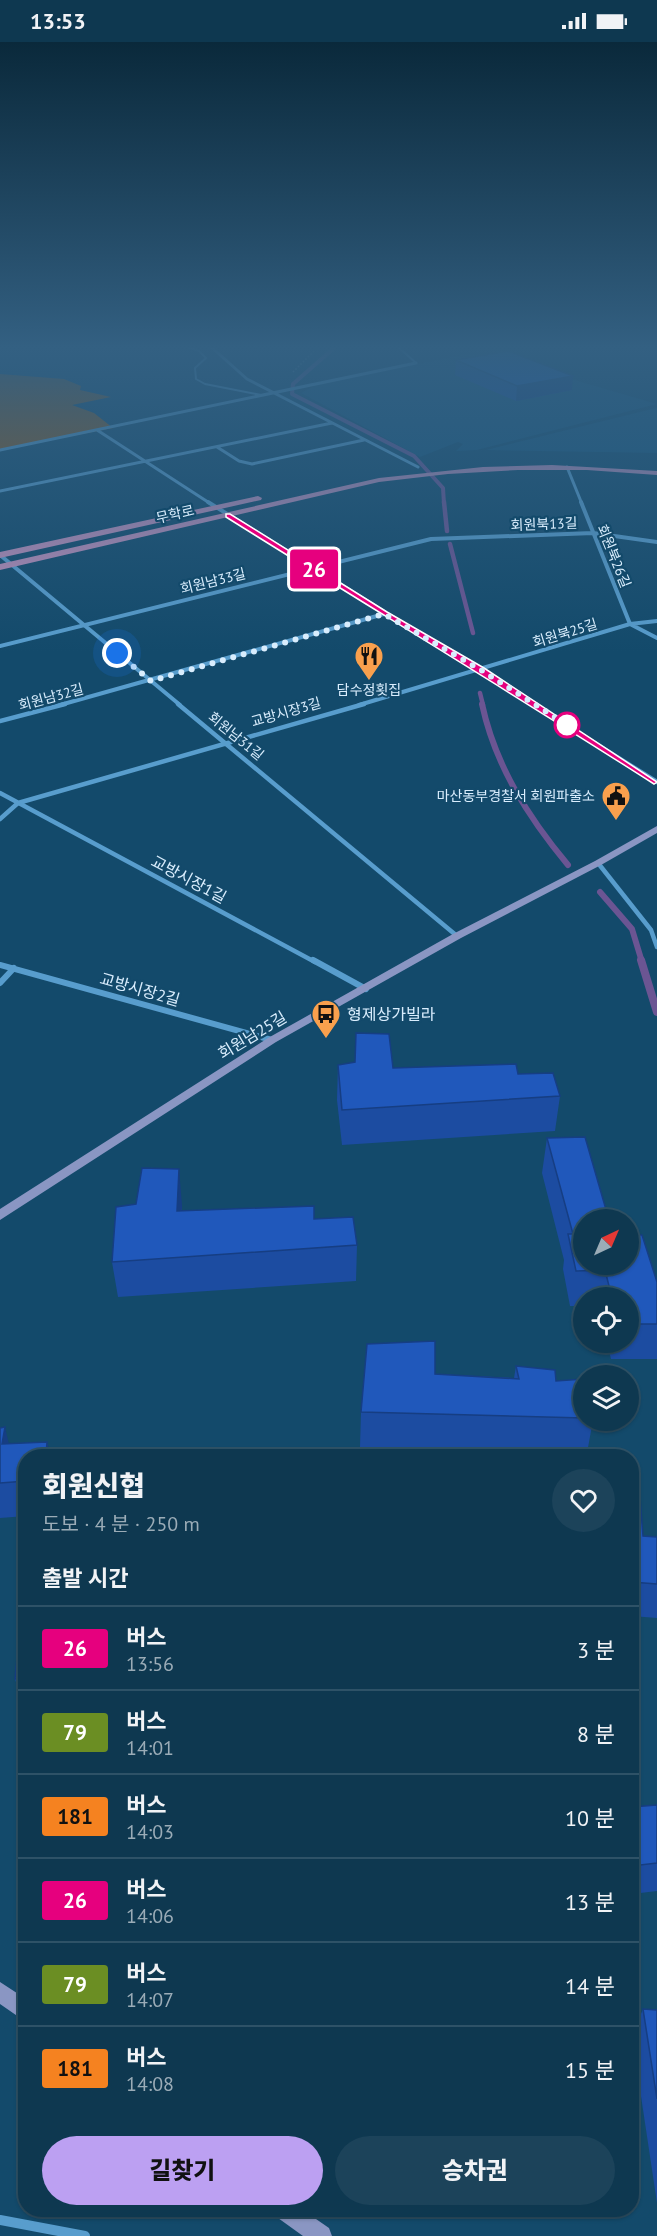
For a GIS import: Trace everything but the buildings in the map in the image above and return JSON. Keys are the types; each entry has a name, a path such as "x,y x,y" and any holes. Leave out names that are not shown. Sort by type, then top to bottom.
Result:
{"main road":[{"path":"442,467 549,458 657,466"},
{"name":"무학로","path":"0,555 215,507 418,467 442,467"},
{"name":"무학로","path":"0,567 379,480 426,473 442,467"},
{"path":"442,467 567,467 657,473"},
{"name":"회원남25길","path":"0,1215 272,1040 457,936 598,863 657,829"},
{"path":"0,1992 18,2006"},
{"path":"295,2217 321,2236"}],"street":[{"path":"124,447 384,614 481,670 657,782"},
{"path":"0,491 215,447"},
{"path":"218,447 239,461 252,464 330,447"},
{"path":"379,447 418,467"},
{"name":"회원북26길","path":"567,467 630,624"},
{"name":"회원북13길","path":"431,539 593,533 657,542"},
{"name":"회원남33길","path":"0,646 310,567 431,539"},
{"name":"회원남31길","path":"0,555 457,936"},
{"name":"회원남32길","path":"0,721 151,681 384,614"},
{"name":"회원북25길","path":"481,670 630,624 657,621"},
{"path":"630,624 657,638"},
{"name":"교방시장3길","path":"0,819 18,803 481,670"},
{"name":"교방시장1길","path":"0,794 366,989"},
{"path":"598,863 651,930 657,947"},
{"name":"교방시장2길","path":"0,965 272,1040"},
{"path":"0,983 14,968"},
{"path":"0,2220 85,2236"}],"shaded area":[{"path":"402,447 444,447 420,457"},
{"path":"460,447 487,447 477,450 456,451"},
{"path":"497,447 657,447 657,453 486,450"}],"waterway":[{"path":"397,447 414,456 443,488 444,504"},
{"path":"444,502 447,531"},
{"path":"450,544 473,633"},
{"path":"480,693 483,705"},
{"path":"482,704 504,769 527,809 568,865"},
{"path":"600,892 632,929 642,962"},
{"path":"641,960 657,1012"}],"bus line":[{"name":"26","path":"228,515 384,614 481,670 657,782"}],"place":[{"name":"담수정횟집","path":"369,682"},
{"name":"마산동부경찰서 회원파출소","path":"616,822"},
{"name":"형제상가빌라","path":"326,1040"}],"route":[{"path":"117,653 151,681 384,614 481,670 567,725"}]}
